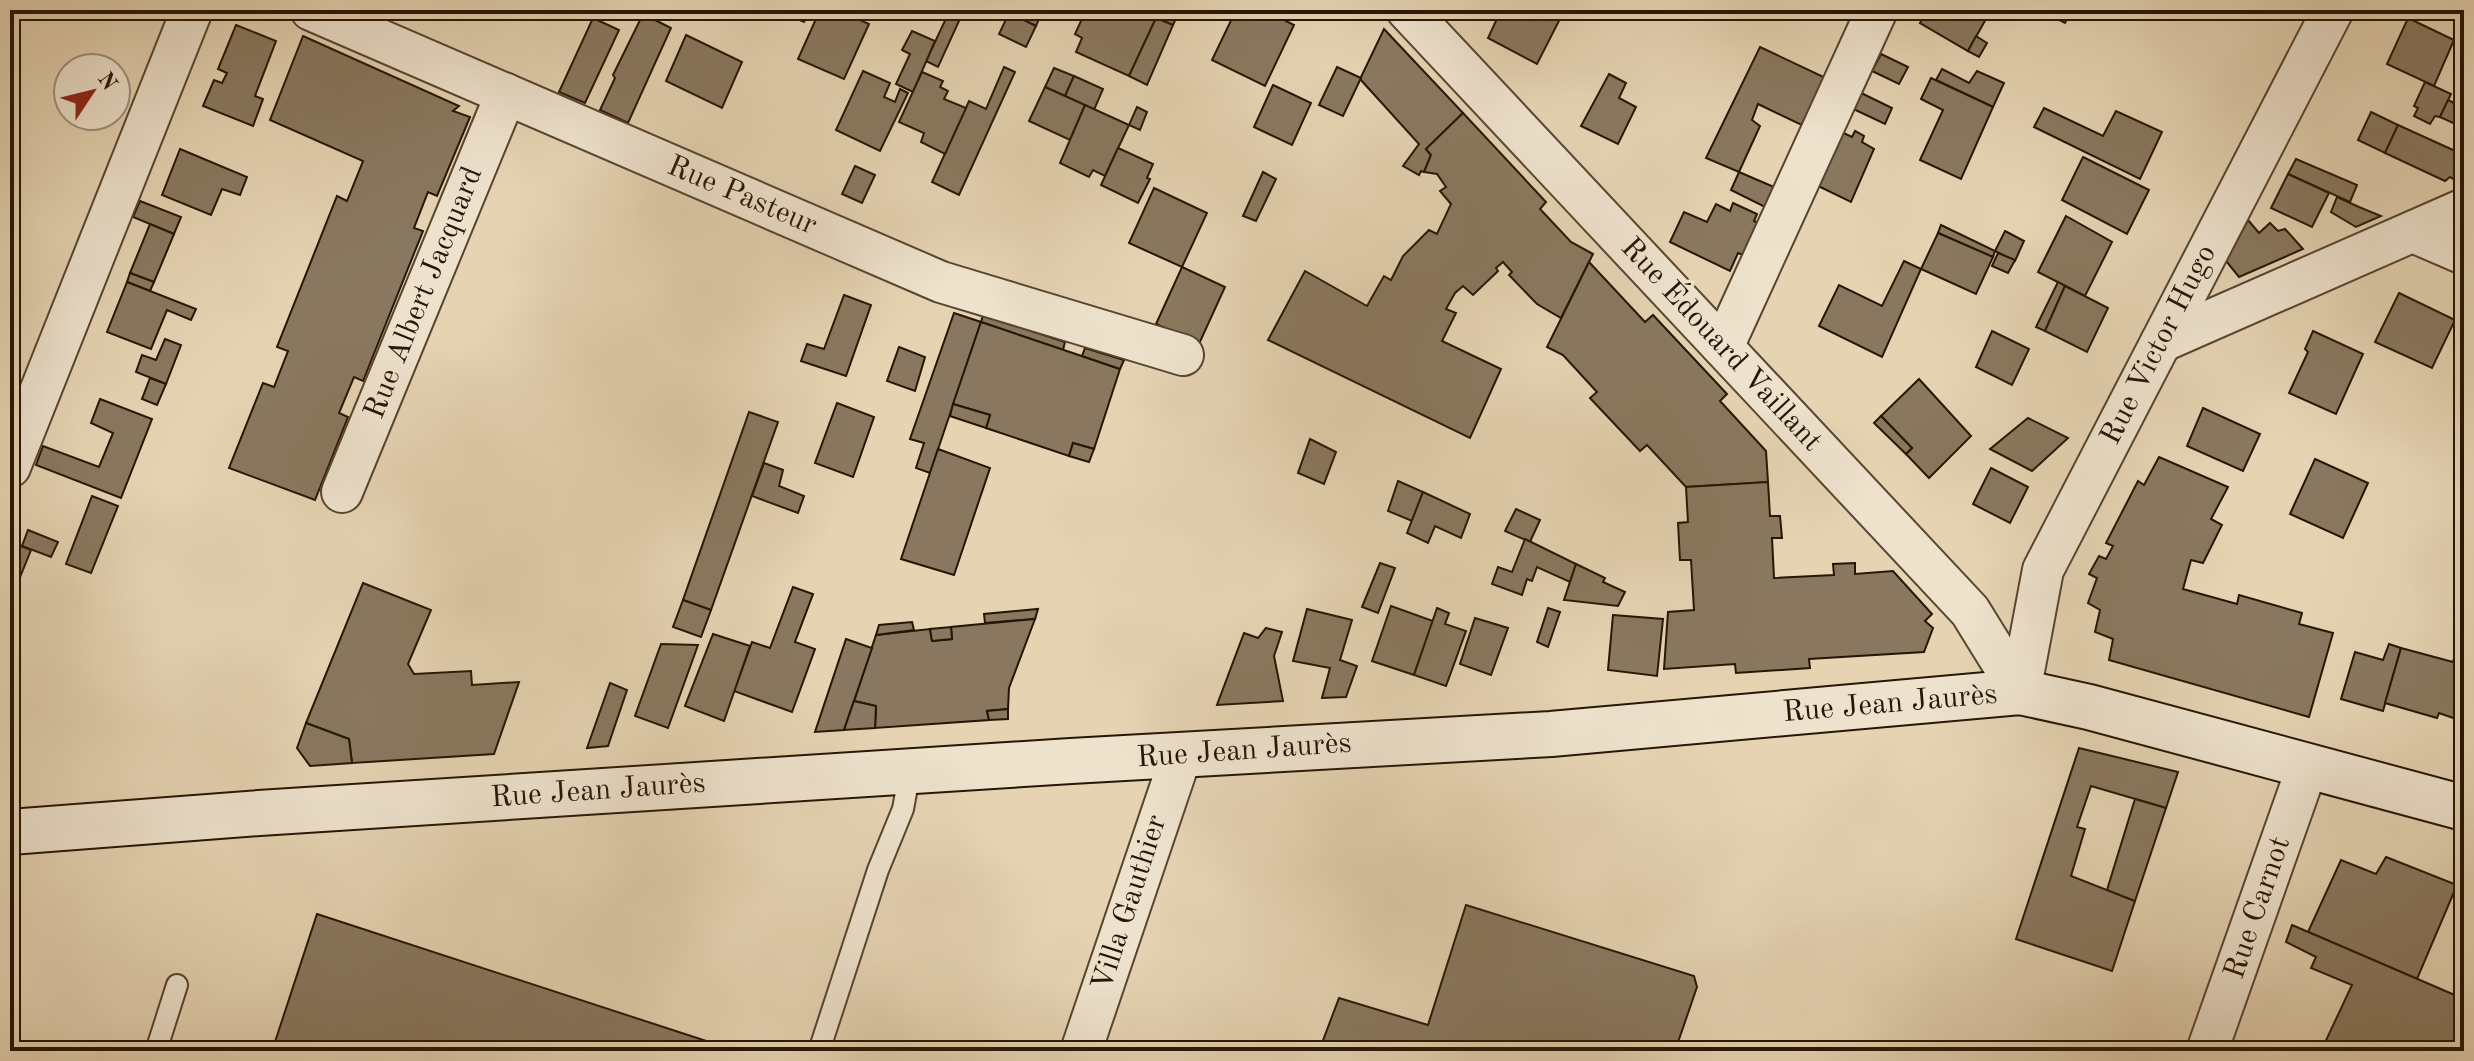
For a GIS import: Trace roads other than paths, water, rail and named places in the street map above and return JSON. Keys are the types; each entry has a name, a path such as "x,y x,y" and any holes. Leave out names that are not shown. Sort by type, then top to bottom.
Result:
{"street":[{"path":"10,467 192,10"},
{"name":"Rue Pasteur","path":"311,10 941,282 1183,355"},
{"name":"Rue Édouard Vaillant","path":"1407,10 1970,611 2020,692"},
{"path":"1723,347 1877,10"},
{"name":"Rue Victor Hugo","path":"2020,692 2043,570 2333,10"},
{"name":"Rue Albert Jacquard","path":"342,492 506,94"},
{"path":"2161,342 2464,209"},
{"path":"2413,232 2464,254"},
{"name":"Rue Jean Jaurès","path":"10,832 910,771 1551,734 2020,692 2089,707 2464,808"},
{"name":"Villa Gauthier","path":"1081,1051 1181,756"},
{"name":"Rue Carnot","path":"2207,1051 2308,765"}],"lane":[{"path":"819,1051 878,870 903,809 910,771"},
{"path":"156,1051 177,985"}]}
